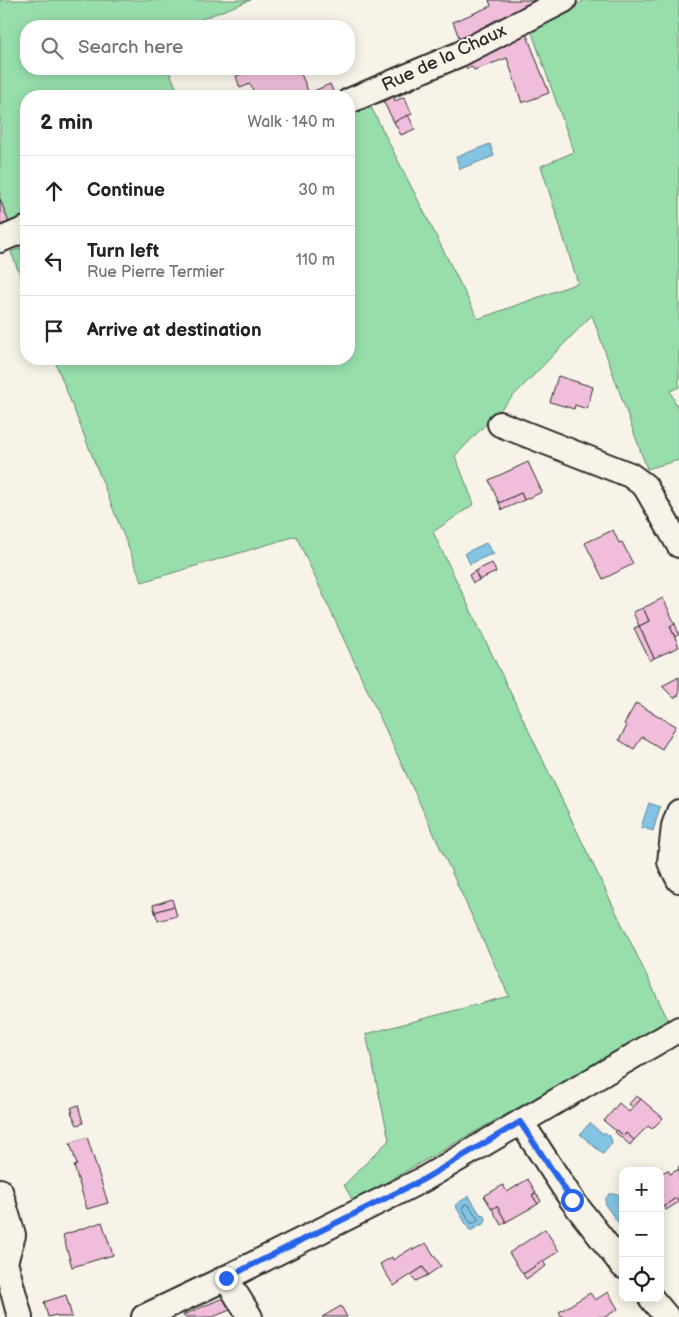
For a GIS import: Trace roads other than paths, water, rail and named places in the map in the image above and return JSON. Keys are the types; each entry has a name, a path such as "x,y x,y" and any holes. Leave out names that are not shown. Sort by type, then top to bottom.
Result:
{"street":[{"name":"Rue de la Chaux","path":"355,98 460,54 564,0"},
{"path":"0,240 20,232"},
{"path":"500,424 630,475 645,486 679,545"},
{"path":"679,812 674,826 670,862 679,880"},
{"path":"144,1317 424,1179 679,1029"},
{"path":"520,1122 572,1200 619,1261"},
{"path":"0,1191 14,1236 5,1262 20,1317"},
{"path":"226,1278 250,1317"},
{"path":"654,1302 667,1317"}],"water":[{"path":"490,144 494,156 460,169 456,157"},
{"path":"486,543 494,554 470,564 465,553"},
{"path":"649,803 660,807 653,831 641,827"},
{"path":"590,1123 601,1133 606,1133 611,1138 612,1143 603,1154 580,1134"},
{"path":"609,1194 619,1195 619,1224 606,1206 605,1200"},
{"path":"469,1196 480,1214 486,1218 485,1223 470,1231 455,1205"}]}
